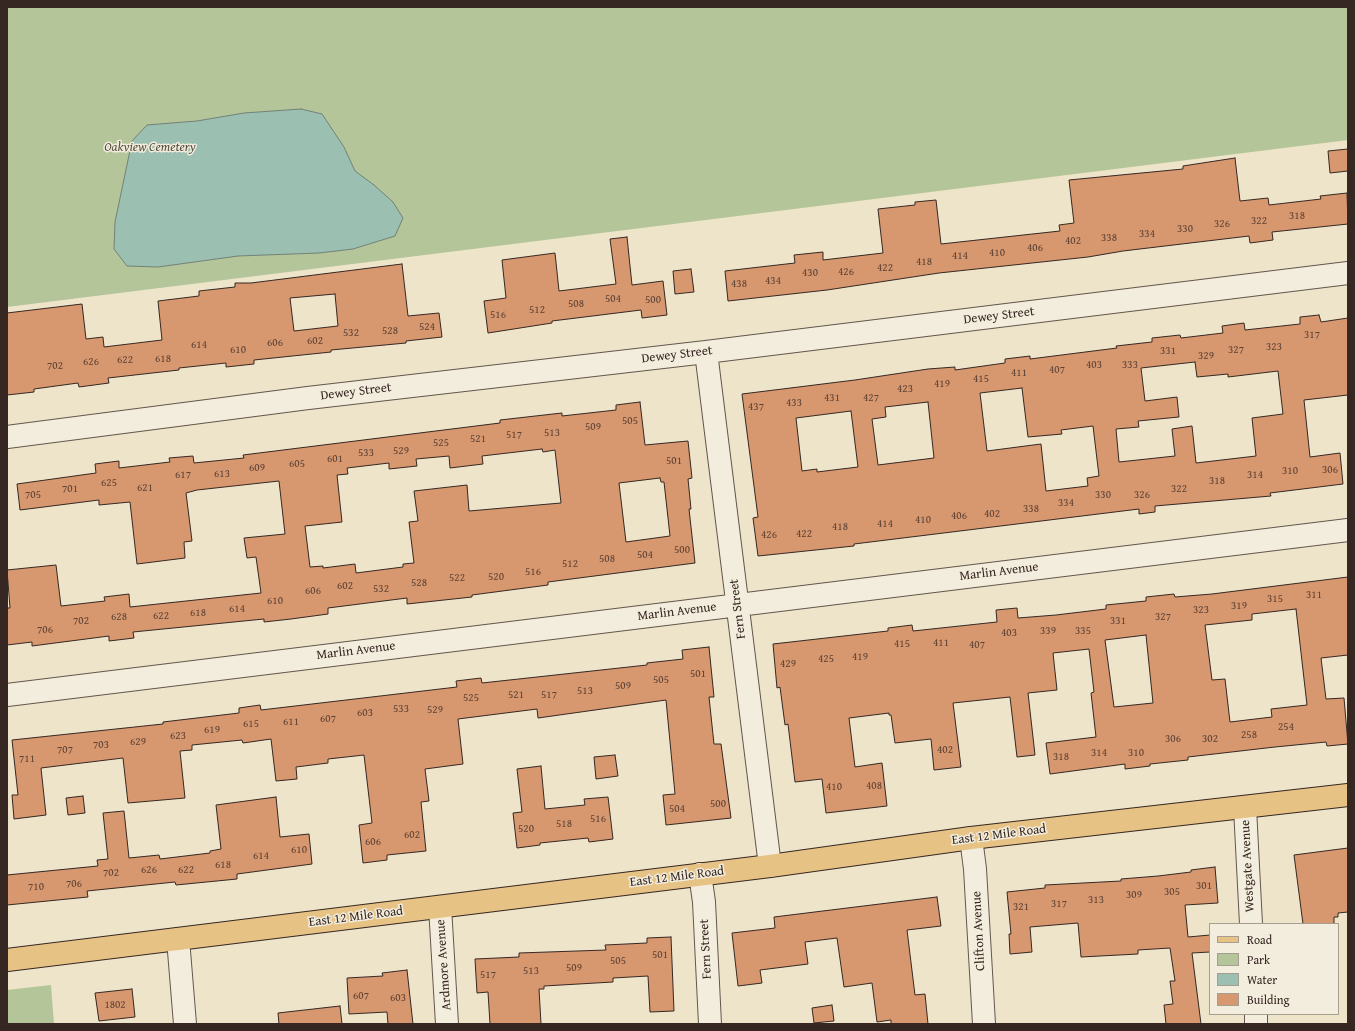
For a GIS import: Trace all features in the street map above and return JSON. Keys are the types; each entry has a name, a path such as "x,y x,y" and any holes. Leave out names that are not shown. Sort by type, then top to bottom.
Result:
{"main road":[{"name":"East 12 Mile Road","path":"7,960 770,866 971,838 1245,808 1348,795"}],"street":[{"name":"Dewey Street","path":"7,437 308,398 706,352 1348,273"},
{"name":"Fern Street","path":"706,352 770,866"},
{"name":"Marlin Avenue","path":"7,695 1348,530"},
{"name":"Westgate Avenue","path":"1245,808 1251,923"},
{"name":"Clifton Avenue","path":"971,838 976,873 984,1024"},
{"name":"Fern Street","path":"700,874 704,902 710,1024"},
{"name":"Ardmore Avenue","path":"440,907 447,1024"},
{"path":"178,939 184,1024"}],"green space":[{"name":"Oakview Cemetery","path":"7,7 1348,7 1348,140 7,307"},
{"path":"51,985 54,1024 7,1024 7,990"}],"water":[{"path":"301,109 322,114 344,147 355,171 393,202 403,218 395,236 353,249 319,253 238,256 158,267 127,266 114,249 115,222 132,141 147,125 197,121 244,113"}],"building":[{"path":"1348,149 1348,171 1330,173 1328,151"},
{"path":"1235,158 1240,201 1268,198 1269,205 1321,199 1320,196 1347,193 1348,224 1272,232 1273,240 1250,243 1249,236 1123,251 1088,257 939,273 827,290 728,301 725,271 795,263 794,255 823,252 823,260 883,253 878,209 915,205 915,202 936,200 941,244 1060,231 1059,225 1074,223 1069,180 1183,169 1183,166"},
{"path":"627,237 632,285 663,281 667,315 642,318 641,310 552,321 552,323 488,333 484,301 506,298 502,260 555,253 559,291 616,284 610,239"},
{"path":"402,264 408,316 439,313 442,337 406,341 406,343 331,350 331,352 254,360 254,364 226,367 226,363 179,368 179,370 108,378 109,383 79,387 78,383 34,389 34,392 7,395 7,313 82,304 86,339 103,337 104,347 162,340 158,301 199,296 199,291 235,287 235,283 251,283","holes":["335,294 338,326 294,331 290,298"]},
{"path":"691,269 694,292 675,294 673,271"},
{"path":"1319,315 1321,322 1348,318 1348,395 1304,400 1310,457 1340,453 1343,484 1270,493 1271,496 1155,506 1155,512 1139,514 1139,509 854,544 854,546 758,556 753,518 758,517 742,394 928,369 955,367 955,370 1005,363 1005,359 1030,356 1030,359 1117,348 1116,346 1152,342 1152,338 1180,335 1181,338 1223,333 1222,326 1244,323 1245,330 1300,324 1300,317","holes":["1195,362 1197,377 1228,374 1228,377 1278,371 1283,414 1252,418 1256,456 1196,463 1192,426 1172,429 1175,456 1119,462 1116,429 1139,427 1138,421 1179,417 1177,397 1145,401 1141,368","1022,388 1028,437 1062,434 1061,430 1093,426 1099,476 1087,478 1088,486 1046,491 1041,444 987,451 980,393","928,402 934,458 878,465 872,419 886,417 885,407","851,411 858,467 817,472 817,469 802,471 796,418"]},
{"path":"640,402 645,445 688,441 692,478 688,479 691,509 689,509 695,563 548,582 548,585 472,595 472,597 407,604 407,598 328,608 328,614 291,619 264,622 264,619 133,632 134,638 109,641 109,636 32,646 32,642 7,645 7,608 10,608 7,570 56,565 61,606 105,601 104,597 129,594 130,607 261,593 256,557 247,558 244,538 285,534 279,481 197,490 186,493 192,541 184,542 185,558 137,564 130,502 99,505 99,500 20,510 17,484 96,473 95,464 119,461 119,468 170,462 169,458 193,456 194,463 244,458 243,455 500,423 500,420 562,413 562,416 616,410 616,405","holes":["542,449 543,452 555,450 561,503 469,511 467,485 414,491 418,521 409,522 414,563 403,564 403,567 356,573 355,564 323,568 323,566 310,567 305,526 342,522 337,475 348,474 347,468 389,463 389,469 417,466 416,459 449,456 450,468 483,464 482,456","660,478 661,482 664,482 670,536 626,542 619,483"]},
{"path":"1348,577 1348,655 1321,658 1326,699 1344,698 1348,744 1327,746 1326,742 1275,747 1188,757 1188,760 1150,764 1150,766 1125,769 1125,764 1050,774 1046,743 1096,737 1091,693 1094,692 1089,649 1053,653 1057,690 1028,693 1035,755 1017,757 1010,697 953,703 961,767 934,770 931,739 895,743 891,715 889,715 889,713 849,718 855,767 882,763 887,806 826,813 822,779 795,782 788,724 785,725 780,687 777,688 773,644 888,631 888,628 912,625 913,631 997,622 996,610 1017,608 1018,618 1106,609 1106,605 1146,601 1146,597 1174,594 1175,597 1212,594","holes":["1296,609 1307,705 1271,709 1272,717 1230,722 1225,679 1212,680 1205,625 1252,620 1252,614","1146,635 1153,703 1114,707 1105,640"]},
{"path":"709,647 714,697 709,697 714,744 721,744 731,818 666,825 663,795 675,794 666,700 538,718 537,709 458,719 463,764 425,769 429,801 421,802 426,851 387,855 387,860 363,863 359,825 372,823 364,755 328,759 328,763 296,767 297,779 276,781 271,739 243,743 242,740 192,745 192,750 180,751 185,798 128,803 123,758 41,768 46,815 14,819 12,795 18,795 12,740 163,724 163,722 239,713 239,708 260,705 261,710 457,687 456,681 481,678 482,683 647,665 647,663 683,659 682,650"},
{"path":"615,755 618,776 596,779 594,757"},
{"path":"541,766 545,809 585,805 584,799 608,797 613,839 589,842 588,838 540,843 540,845 517,848 513,813 522,812 517,769"},
{"path":"83,796 85,813 68,815 66,798"},
{"path":"276,797 280,837 309,834 312,864 237,874 237,879 176,885 175,882 87,891 88,897 7,905 7,875 98,866 97,860 108,859 103,813 124,811 129,858 159,855 160,859 210,853 210,851 221,849 216,805"},
{"path":"1348,848 1348,912 1338,913 1338,917 1334,917 1334,923 1303,923 1294,855"},
{"path":"1215,867 1218,903 1185,905 1188,937 1209,935 1209,952 1192,953 1201,1024 1166,1024 1164,1005 1173,1004 1170,981 1175,981 1170,948 1138,950 1138,954 1081,957 1078,923 1030,927 1032,952 1010,954 1009,934 1011,934 1007,892 1045,888 1045,885 1121,881 1121,879 1191,872 1191,870"},
{"path":"937,897 941,926 907,930 915,995 925,994 928,1024 891,1024 891,1020 877,1022 872,983 844,987 837,938 805,942 808,964 760,970 762,983 738,986 732,933 775,928 774,917"},
{"path":"671,937 674,1011 650,1012 648,976 613,978 613,982 544,986 544,989 539,989 541,1024 490,1024 488,992 477,993 475,959 519,957 519,953 606,950 605,945 647,943 647,938"},
{"path":"407,970 413,1024 388,1024 387,1012 349,1014 347,978 383,976 382,973"},
{"path":"132,989 135,1017 99,1021 95,993"},
{"path":"832,1005 834,1021 814,1023 812,1008"},
{"path":"340,1006 342,1024 279,1024 278,1013"}]}
